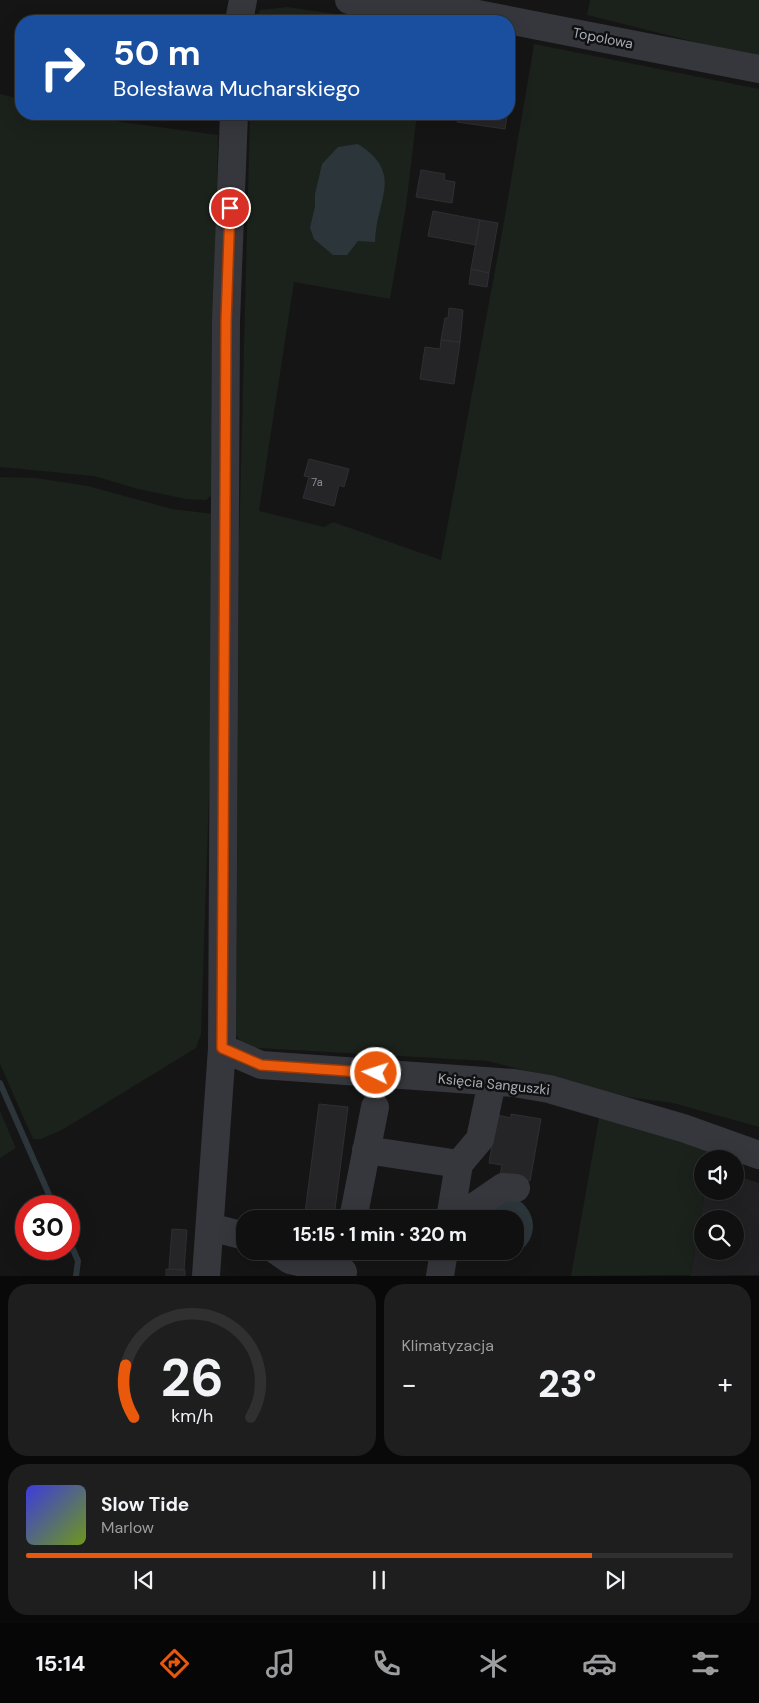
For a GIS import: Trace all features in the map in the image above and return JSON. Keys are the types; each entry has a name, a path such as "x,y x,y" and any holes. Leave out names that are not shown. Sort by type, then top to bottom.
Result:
{"street":[{"path":"240,15 243,0"},
{"name":"Topolowa","path":"349,0 403,7 447,4 500,15"},
{"name":"Topolowa","path":"515,18 759,69"},
{"path":"206,1276 222,1048 226,321 234,120"},
{"name":"Księcia Sanguszki","path":"222,1048 261,1065 549,1088 683,1128 759,1155"},
{"path":"451,1210 459,1164 480,1139 492,1082"},
{"path":"355,1210 375,1107"},
{"path":"366,1150 459,1164"},
{"path":"469,1210 503,1187 516,1188"},
{"path":"210,1227 236,1234"},
{"path":"290,1260 344,1266"},
{"path":"440,1276 443,1260"}],"shaded area":[{"path":"590,0 759,0 759,58 587,15"},
{"path":"288,7 342,15 258,15 260,10"},
{"path":"534,44 759,89 759,1127 673,1103 628,1097 487,1061 243,1047 236,1035 239,542 250,120 416,120 406,206 390,299 294,282 259,511 324,527 333,522 441,560 504,222"},
{"path":"0,94 15,98 15,120 112,120 218,135 211,495 206,500 186,499 138,489 94,476 0,467"},
{"path":"358,144 372,155 381,166 384,177 384,188 375,242 358,241 347,255 333,255 314,239 310,228 315,206 315,194 322,164 338,147"},
{"path":"0,477 36,478 88,486 172,509 214,514 210,765 201,1034 196,1048 62,1130 41,1139 33,1139 0,1064"},
{"path":"0,1111 16,1148 0,1158"},
{"path":"599,1118 710,1148 710,1150 694,1150 694,1200 703,1200 702,1210 694,1210 694,1253 690,1275 571,1276"},
{"path":"744,1178 759,1183 759,1275 690,1276 694,1253 694,1260 744,1260 744,1210 702,1210 703,1200 744,1200"},
{"path":"515,1198 526,1207 532,1217 533,1228 530,1238 524,1247 524,1210 478,1210"}],"building":[{"path":"457,120 506,120 505,129 457,122"},
{"path":"421,170 445,174 444,180 455,182 452,203 416,197"},
{"path":"433,211 480,220 476,245 428,236"},
{"path":"480,220 498,223 489,273 471,269"},
{"path":"471,269 489,273 487,287 469,284"},
{"path":"449,308 463,310 460,342 441,340"},
{"path":"441,340 460,342 454,384 420,379 425,347 440,349"},
{"path":"309,459 349,469 344,487 339,485 334,506 303,498 309,477 304,476"},
{"path":"319,1104 348,1107 335,1210 305,1210"},
{"path":"511,1114 541,1119 530,1181 500,1176 502,1165 489,1163 497,1115 511,1118"},
{"path":"172,1229 187,1230 184,1270 169,1269"},
{"path":"166,1269 185,1270 185,1276 166,1276"}],"waterway":[{"path":"0,1083 49,1195"},
{"path":"76,1276 78,1260"}],"route":[{"path":"230,208 226,321 222,1048 261,1065 376,1073"}]}
